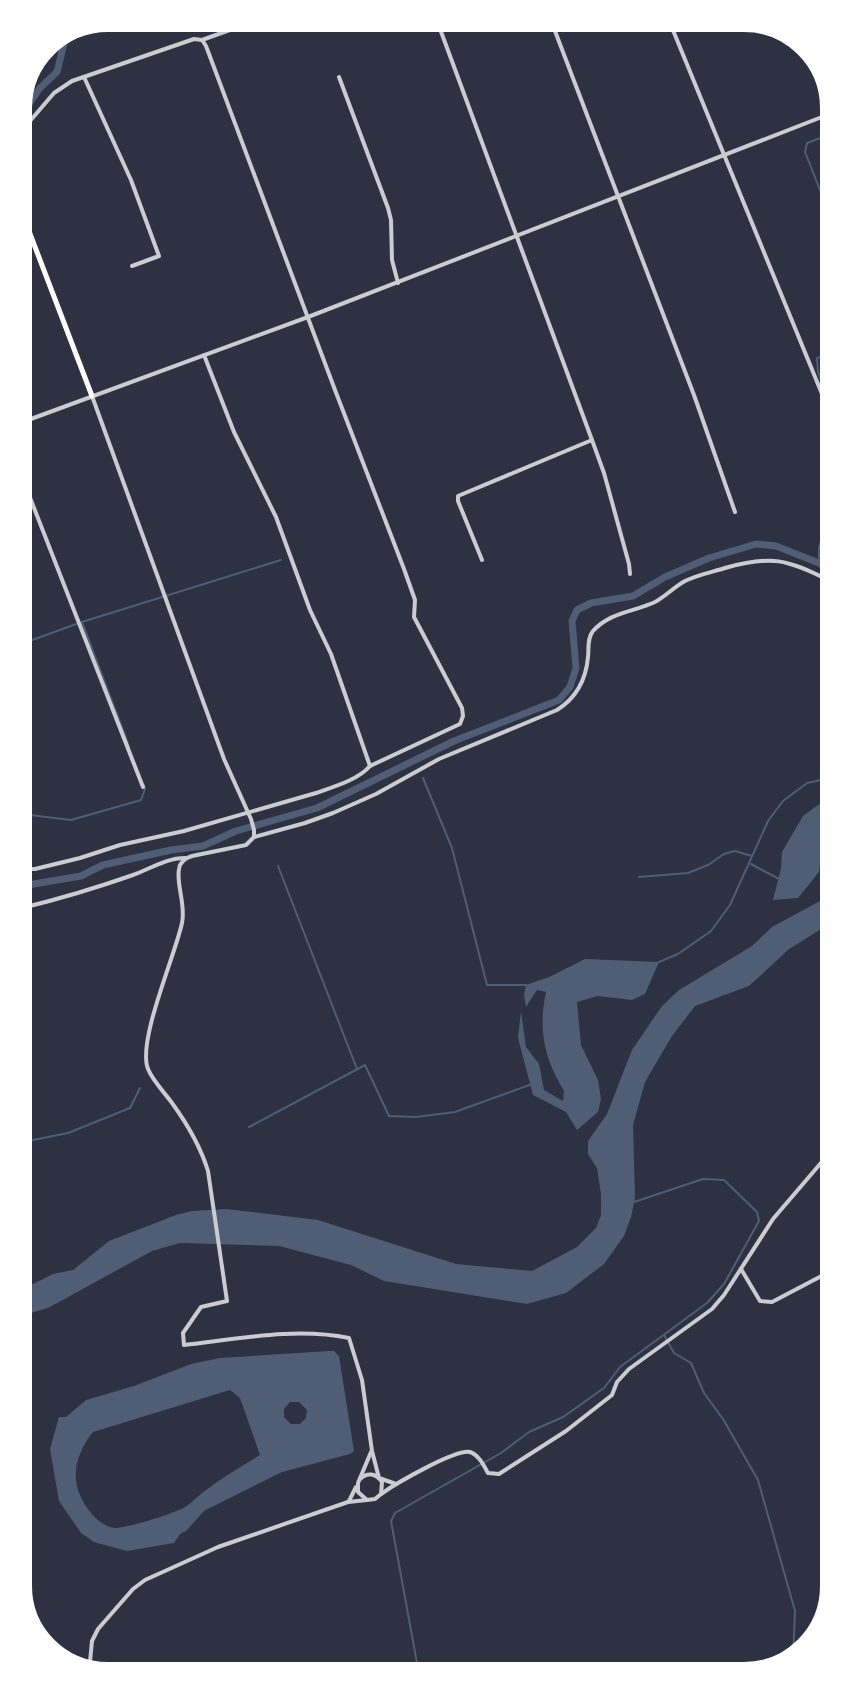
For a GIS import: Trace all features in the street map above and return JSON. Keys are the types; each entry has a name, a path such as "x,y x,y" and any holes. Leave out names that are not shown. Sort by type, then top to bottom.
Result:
{"main road":[{"path":"29,231 92,396"}],"street":[{"path":"29,122 54,93 72,81 194,39 202,40 235,28"},
{"path":"440,29 592,440 613,506 630,574"},
{"path":"554,29 701,414 735,512"},
{"path":"672,29 824,399"},
{"path":"28,869 184,831 327,789 460,724 464,714 414,617 415,600 405,568 202,40"},
{"path":"84,76 130,180 159,256 132,266"},
{"path":"339,77 388,208 391,220 392,260 398,282"},
{"path":"29,420 516,237 824,116"},
{"path":"204,355 234,432 276,517 310,610 331,654 370,766"},
{"path":"28,906 89,890 136,874 164,861 239,848 250,843 254,837 251,819 224,759 92,396"},
{"path":"482,560 458,496 592,440"},
{"path":"29,495 143,787"},
{"path":"254,837 333,813 376,794 439,759 557,710 569,701 582,683 587,666 589,640 594,630 622,612 655,602 687,580 752,561 767,560 792,565 824,578"},
{"path":"185,858 178,869 183,909 182,923 155,1009 146,1057 151,1075 195,1137 208,1171 227,1300 201,1307 183,1333 184,1345 308,1333 349,1338 362,1380 372,1451 383,1486 381,1494"},
{"path":"90,1664 92,1641 98,1629 133,1589 145,1580 218,1547 348,1502 375,1499 396,1484 457,1453 469,1452 477,1456 488,1473 499,1474 566,1431 612,1395 618,1382 629,1369 712,1309 724,1295 773,1219 824,1159"},
{"path":"741,1269 760,1301 772,1302 824,1275"},
{"path":"348,1502 372,1451"},
{"path":"367,1500 360,1495 357,1487 359,1481 367,1474 396,1484"}],"water":[{"path":"824,802 824,850 821,855 819,872 798,898 773,900 781,868 782,852 803,816"},
{"path":"824,899 824,927 789,949 749,986 695,1006 672,1036 645,1082 633,1125 635,1198 624,1236 604,1264 566,1293 527,1304 384,1281 351,1265 279,1246 180,1243 152,1251 48,1308 28,1314 28,1286 53,1274 73,1270 109,1241 192,1211 226,1209 318,1220 456,1264 532,1271 577,1247 596,1228 601,1215 601,1194 597,1168 588,1154 588,1141 607,1114 632,1050 662,1006 679,990 752,946 772,927"},
{"path":"585,959 659,962 645,994 632,1000 598,996 577,1002 581,1045 598,1080 601,1099 598,1112 577,1130 566,1112 533,1095 518,1038 521,1011 526,1047 539,1064 544,1090 563,1101 564,1091 547,1055 544,1043 543,1019 546,992 537,990 526,1007 524,995 526,985 549,977"},
{"path":"334,1351 339,1356 354,1451 282,1472 204,1511 174,1543 127,1551 94,1542 81,1533 59,1501 50,1449 59,1417 66,1417 86,1400 134,1386 191,1364 220,1358","holes":["230,1390 240,1398 260,1455 203,1492 185,1507 172,1513 115,1528 104,1524 89,1511 77,1486 76,1470 80,1454 93,1432","290,1402 299,1402 307,1410 306,1418 300,1424 291,1424 284,1417 284,1409"]}],"waterway":[{"path":"29,104 40,88 57,72 64,42"},
{"path":"824,137 807,143 805,152 824,200"},
{"path":"824,356 817,358 818,372 824,388"},
{"path":"819,563 819,547 824,532"},
{"path":"28,885 81,876 103,865 171,850 203,846 236,831 317,808 454,741 559,700 570,687 576,668 572,621 577,610 591,603 633,596 665,577 709,558 756,544 776,546 824,567"},
{"path":"29,641 82,622 281,560"},
{"path":"82,622 129,746"},
{"path":"423,778 452,848 487,985 526,985"},
{"path":"659,962 678,954 711,931 730,905 768,821 783,801 807,783 824,779"},
{"path":"30,815 71,820 141,800 144,785"},
{"path":"639,877 688,873 708,865 724,854 735,851 752,856"},
{"path":"749,863 779,879"},
{"path":"278,866 357,1069"},
{"path":"249,1127 365,1065 389,1116 416,1117 455,1112 532,1084"},
{"path":"28,1141 68,1133 130,1108 140,1088"},
{"path":"418,1666 391,1521 395,1513 501,1453 529,1432 563,1417 604,1388 620,1367 707,1303 724,1284 759,1221 757,1212 724,1180 703,1179 634,1202"},
{"path":"664,1335 674,1353 691,1363 704,1393 723,1419 758,1480 795,1611 793,1649"}]}
